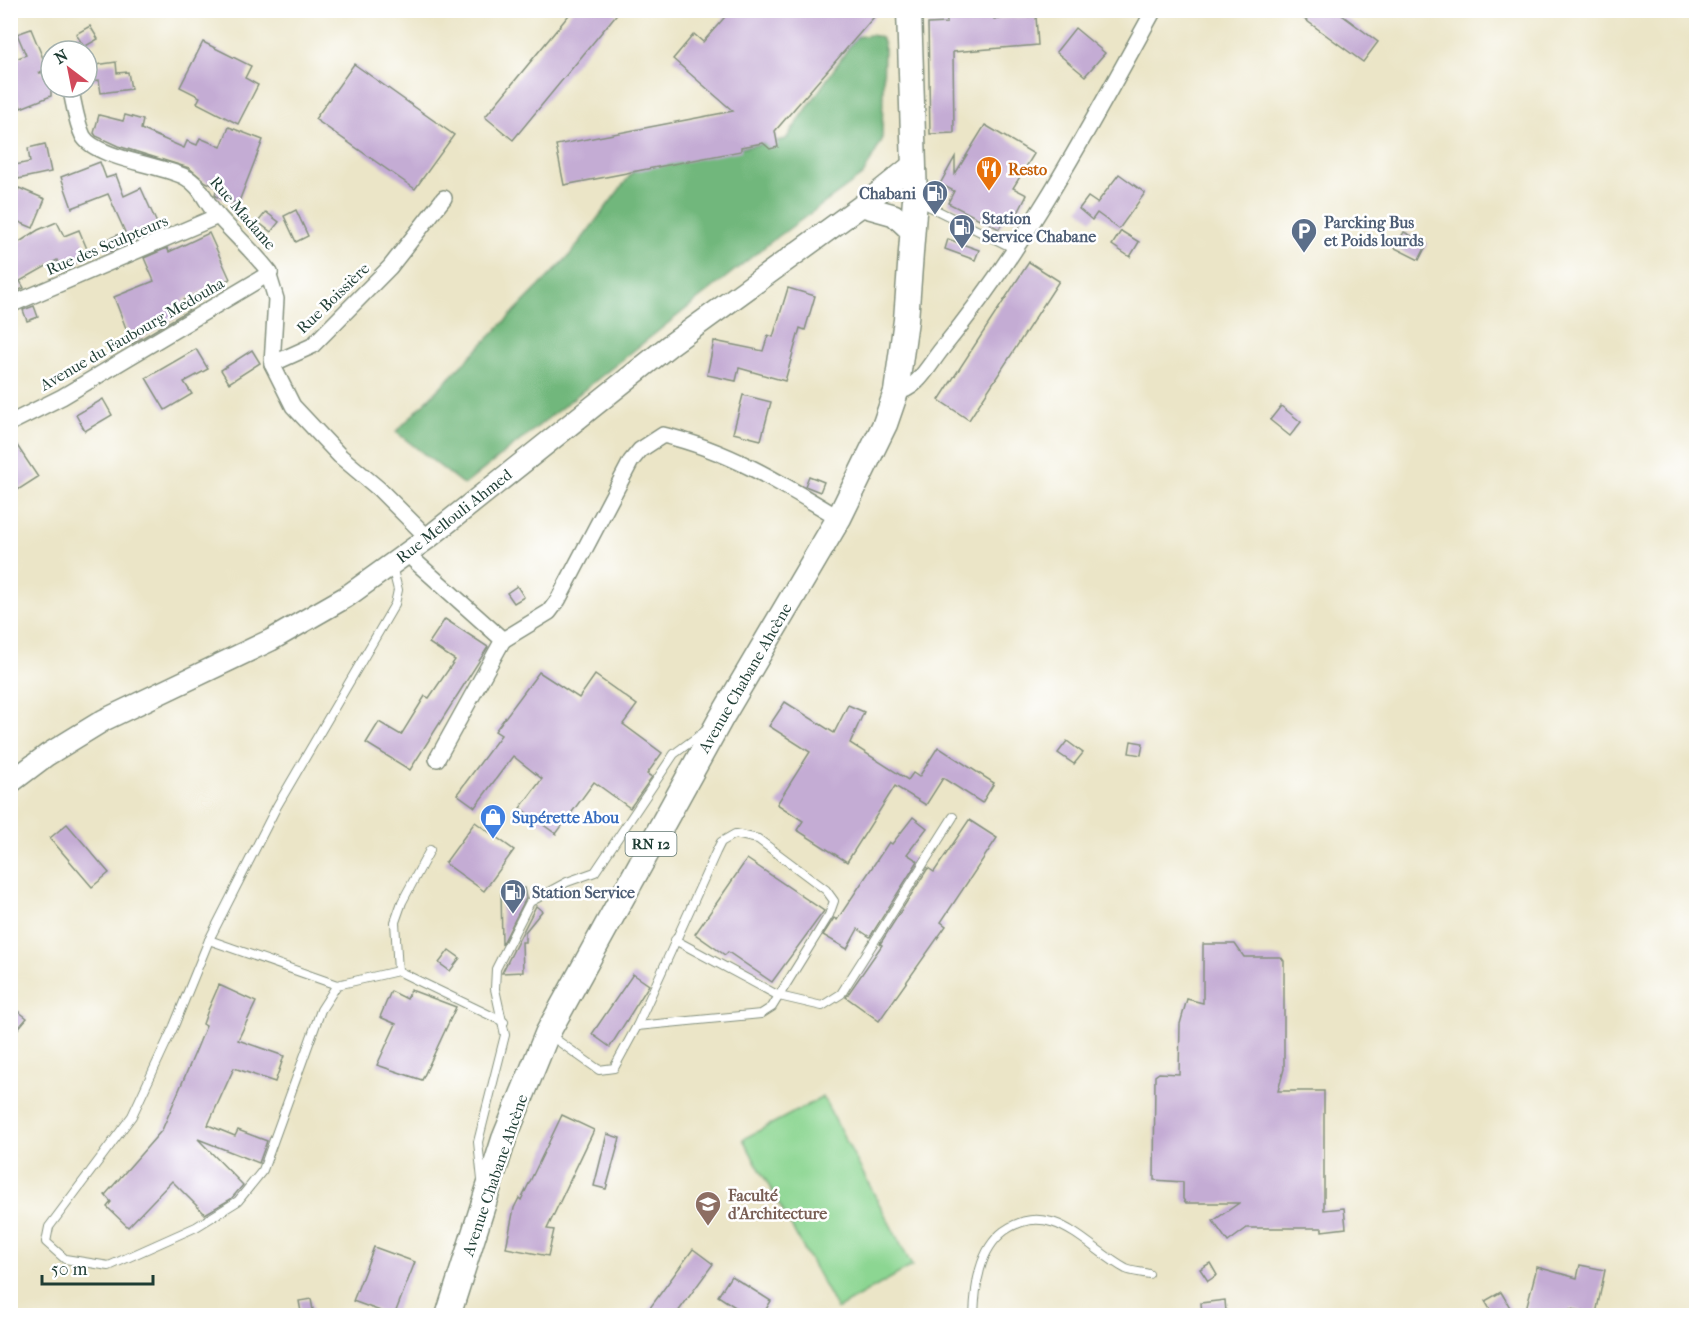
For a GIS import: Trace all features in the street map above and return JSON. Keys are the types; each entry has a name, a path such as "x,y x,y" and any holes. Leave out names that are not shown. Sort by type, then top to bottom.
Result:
{"main road":[{"name":"Avenue Chabane Ahcène","path":"448,1316 504,1139 547,1034 720,720 839,518 885,424 896,392 906,320 915,199 909,10"}],"street":[{"path":"896,392 910,388 961,326 1016,250 1074,155 1154,10"},
{"name":"Rue Madame","path":"73,99 79,125 88,143 115,155 185,177 203,193 218,216 248,245 270,273 276,299 272,364"},
{"name":"Rue Mellouli Ahmed","path":"10,783 47,755 104,720 271,640 346,597 428,538 670,345 866,203 914,154"},
{"path":"866,203 908,197 915,199"},
{"name":"Rue Boissière","path":"272,364 312,346 390,267 444,198"},
{"path":"866,203 894,215 913,233"},
{"name":"Rue des Sculpteurs","path":"10,305 218,216"},
{"name":"Avenue du Faubourg Medouha","path":"10,423 62,397 270,273"},
{"path":"272,364 293,406 340,456 380,489 428,538"},
{"path":"437,759 503,640 549,612 558,600 631,461 640,450 663,435 694,442 738,460 839,518"},
{"path":"399,559 503,640"}],"lane":[{"path":"915,199 1016,250"},
{"path":"338,985 321,1010 263,1170 237,1201 196,1227 109,1266 65,1259 45,1242 49,1227 132,1116 174,1026 209,940 277,806 395,604 399,559"},
{"path":"484,1200 478,1142 503,1048 504,1022 495,989 496,969 530,902 567,882 595,872 674,754 720,720"},
{"path":"675,940 779,996 822,1006 841,994 953,817"},
{"path":"547,1034 599,1070 607,1071 614,1068 637,1026 721,842 735,834 758,839 826,890 834,901 829,915 772,1007 761,1014 637,1026"},
{"path":"398,971 395,922 402,902 430,850"},
{"path":"209,940 338,985 398,971 504,1022"},
{"path":"974,1316 980,1267 994,1239 1016,1222 1034,1219 1056,1224 1078,1234 1128,1270 1149,1274"}],"green space":[{"path":"870,35 881,37 884,45 882,140 863,175 768,244 464,485 396,432 569,256 635,169 786,139 856,37"},
{"path":"823,1097 912,1266 837,1309 743,1139"}],"building":[{"path":"573,10 620,10 513,140 485,117"},
{"path":"731,10 880,10 775,131 778,147 770,149 763,143 741,147 741,151 564,185 556,145 733,111 673,59 694,34 703,42"},
{"path":"946,10 994,10 994,19 1036,16 1038,45 953,52 954,133 930,134 928,24 947,23"},
{"path":"1292,10 1335,10 1378,42 1363,62"},
{"path":"90,26 98,39 79,39 76,34"},
{"path":"1075,28 1105,53 1085,76 1056,52"},
{"path":"31,29 39,48 39,99 44,99 21,108 13,88 10,90 10,61 26,55 17,34"},
{"path":"203,42 251,66 245,78 258,85 238,124 197,103 200,97 180,87"},
{"path":"116,62 117,73 128,72 131,89 101,93 99,65"},
{"path":"354,64 454,135 415,189 315,119"},
{"path":"99,115 123,121 125,115 143,120 141,129 184,148 187,141 197,145 200,138 221,147 229,127 263,140 238,204 215,196 217,187 206,182 189,168 118,146 96,136 94,133"},
{"path":"985,125 1034,154 1013,188 1027,195 1015,219 1007,214 999,229 948,203 954,191 940,184 955,157 955,174"},
{"path":"45,144 51,172 18,179 15,165 30,162 28,148"},
{"path":"100,162 106,178 116,175 124,196 141,188 160,230 111,251 106,240 125,232 108,194 72,208 61,177"},
{"path":"1119,174 1145,193 1119,229 1097,213 1092,220 1079,209 1088,197 1097,203"},
{"path":"19,188 45,199 33,228 12,219 17,208 11,206"},
{"path":"296,210 308,236 296,242 284,216"},
{"path":"266,212 279,222 271,232 258,222"},
{"path":"57,222 64,236 79,230 90,256 61,269 57,260 20,281 24,288 10,294 10,248 38,230"},
{"path":"1121,231 1139,242 1130,257 1112,245"},
{"path":"1404,232 1427,244 1419,260 1395,248"},
{"path":"209,233 230,279 183,300 189,310 132,344 114,297 154,281 144,258 167,248 169,252"},
{"name":"Station Service Chabane","path":"948,239 979,250 975,260 945,249"},
{"path":"1029,262 1059,281 969,420 939,400"},
{"path":"788,288 815,296 805,330 800,328 785,381 739,368 736,381 707,375 714,341 763,351 768,335 773,337"},
{"path":"34,306 38,317 27,321 23,310"},
{"path":"196,349 208,369 184,382 192,394 165,410 146,378"},
{"path":"252,350 260,363 229,383 221,370"},
{"path":"743,395 771,402 761,440 733,433"},
{"path":"103,399 112,415 85,431 76,415"},
{"path":"1281,406 1301,422 1290,436 1270,420"},
{"path":"10,435 38,477 10,495"},
{"path":"809,476 824,482 820,492 805,486"},
{"path":"517,586 524,597 514,603 507,593"},
{"path":"445,619 488,647 410,770 366,743 379,722 401,735 425,696 429,698 455,660 429,643"},
{"path":"539,672 579,698 595,675 637,705 623,724 662,753 647,774 652,777 630,808 594,782 556,834 520,808 542,779 513,756 475,807 457,794 501,735 495,731"},
{"path":"785,702 834,733 848,705 864,712 850,743 908,780 913,773 919,777 938,747 994,783 982,803 943,778 926,805 895,786 847,862 797,830 803,821 777,804 810,752 769,726"},
{"path":"1067,741 1083,753 1074,764 1058,753"},
{"path":"1131,741 1143,743 1141,755 1129,753"},
{"path":"913,817 927,828 907,854 918,861 870,937 858,929 847,949 823,935 834,918 837,920 889,842 892,844"},
{"path":"969,820 997,838 941,922 946,926 879,1021 846,997 882,945 880,944 928,868 934,872"},
{"path":"475,822 514,850 484,891 445,863"},
{"path":"67,824 109,873 92,887 50,838"},
{"path":"747,859 824,911 772,982 728,952 725,955 695,934"},
{"path":"524,888 526,898 502,945 501,889"},
{"path":"536,906 542,911 525,932 525,942 522,942 523,972 502,973"},
{"path":"1203,944 1235,944 1244,957 1281,957 1284,961 1284,1069 1278,1091 1324,1091 1324,1210 1344,1208 1346,1228 1322,1231 1322,1228 1247,1228 1228,1242 1213,1221 1239,1203 1186,1203 1183,1199 1183,1182 1154,1180 1155,1076 1159,1073 1179,1074 1180,1024 1187,999 1203,1003"},
{"path":"449,950 460,958 450,971 439,963"},
{"path":"633,974 649,985 610,1047 592,1034"},
{"path":"219,985 256,1002 238,1040 284,1056 275,1082 234,1068 208,1125 235,1136 238,1130 267,1141 259,1163 198,1139 243,1185 231,1199 205,1214 172,1181 128,1227 107,1207 111,1202 105,1195 162,1130 206,1026 203,1024"},
{"path":"411,990 456,1007 422,1080 377,1065 396,1024 380,1017 391,991 407,999"},
{"path":"10,1005 27,1018 10,1038"},
{"path":"562,1115 594,1130 547,1229 554,1230 548,1256 506,1248 514,1208 519,1198 521,1200"},
{"path":"607,1134 620,1138 606,1189 594,1186"},
{"path":"374,1247 415,1262 394,1316 353,1301"},
{"path":"693,1249 713,1264 675,1316 644,1316"},
{"path":"1210,1263 1217,1275 1208,1281 1200,1269"},
{"path":"1580,1265 1605,1270 1596,1314 1570,1309 1569,1316 1551,1316 1526,1309 1537,1267 1577,1278"},
{"path":"731,1276 771,1301 762,1316 749,1316 718,1296"},
{"path":"1501,1292 1515,1316 1494,1316 1485,1301"},
{"path":"311,1299 313,1310 301,1312 299,1301"},
{"path":"1225,1300 1226,1312 1202,1315 1201,1303"}],"place":[{"name":"Resto","path":"989,192"},
{"name":"Chabani","path":"935,216"},
{"name":"Station Service Chabane","path":"962,250"},
{"name":"Parcking Bus et Poids lourds","path":"1304,254"},
{"name":"Supérette Abou","path":"493,840"},
{"name":"Station Service","path":"513,915"},
{"name":"Faculté d'Architecture","path":"708,1227"}]}
